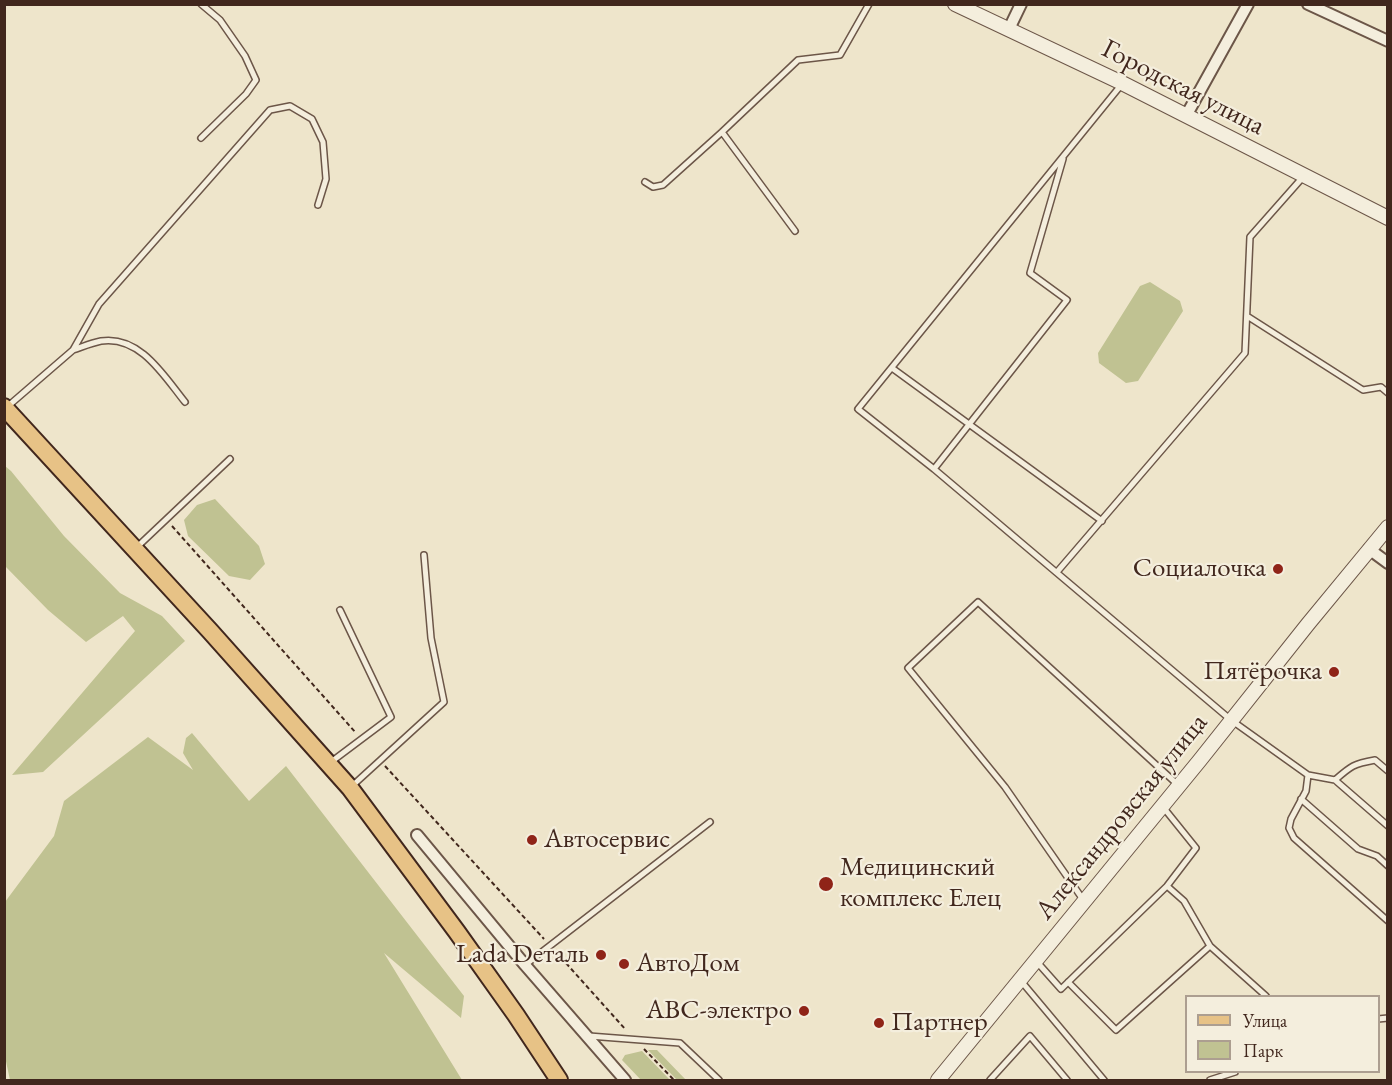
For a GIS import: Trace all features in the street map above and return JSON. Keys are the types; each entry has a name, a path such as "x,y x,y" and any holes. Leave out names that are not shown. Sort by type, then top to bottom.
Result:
{"main road":[{"path":"5,408 210,631 350,788 457,932 559,1080"}],"street":[{"name":"Городская улица","path":"956,4 1122,83 1388,218"},
{"path":"1009,30 1021,4"},
{"path":"1186,116 1248,4"},
{"path":"1308,4 1388,41"},
{"name":"Александровская улица","path":"946,1077 1035,960 1388,527"},
{"path":"1369,549 1388,563"},
{"path":"417,835 525,965 625,1080"}],"lane":[{"path":"201,4 220,20 245,56 255,80 246,94 201,138"},
{"path":"645,182 653,187 663,184 798,60 840,55 869,4"},
{"path":"1122,83 858,409 934,468 1232,720 1308,775 1335,780 1388,826"},
{"path":"5,408 73,350 99,304 270,110 290,106 312,119 323,142 326,178 318,205"},
{"path":"722,132 795,231"},
{"path":"934,468 1067,300 1030,273 1065,155"},
{"path":"1057,572 1245,353 1250,237 1305,176"},
{"path":"1246,316 1363,390 1381,387 1388,393"},
{"path":"73,350 101,341 118,341 136,348 149,358 185,402"},
{"path":"892,368 1102,520"},
{"path":"134,549 230,459"},
{"path":"350,788 444,702 431,638 424,555"},
{"path":"1084,902 1005,787 908,668 978,602 1179,786"},
{"path":"328,764 391,717 340,610"},
{"path":"1335,780 1351,766 1375,760 1388,771"},
{"path":"1308,775 1306,791 1288,828 1294,838 1388,921"},
{"path":"1302,799 1358,849 1377,856 1388,866"},
{"path":"1035,960 1061,989 1167,886 1196,848 1162,806"},
{"path":"525,965 710,822"},
{"path":"1167,886 1184,901 1210,946 1265,995"},
{"path":"1068,982 1116,1030 1210,946"},
{"path":"1020,980 1104,1080"},
{"path":"585,1035 680,1043 718,1080"},
{"path":"990,1080 1030,1036 1067,1080"},
{"path":"1210,1080 1229,1073"}],"path":[{"path":"166,519 362,739"},
{"path":"380,761 674,1080"}],"green space":[{"path":"1150,282 1180,301 1183,311 1138,381 1126,383 1099,363 1098,353 1140,286"},
{"path":"5,466 64,536 120,593 162,616 185,641 43,772 12,775 135,631 123,616 86,642 48,610 5,566"},
{"path":"215,499 259,546 265,564 250,580 229,576 188,536 184,520 197,505"},
{"path":"192,733 249,801 286,766 464,996 461,1018 384,953 462,1080 10,1080 4,1052 5,902 54,836 64,801 148,737 193,770 183,753 186,738"},
{"path":"648,1050 657,1050 686,1080 677,1080"},
{"path":"642,1051 670,1080 641,1080 622,1060 625,1055"}],"place":[{"name":"Социалочка","path":"1278,569"},
{"name":"Пятёрочка","path":"1334,672"},
{"name":"Автосервис","path":"532,840"},
{"name":"Медицинский комплекс Елец","path":"826,884"},
{"name":"Lada Dеталь","path":"601,955"},
{"name":"АвтоДом","path":"624,964"},
{"name":"АВС-электро","path":"804,1011"},
{"name":"Партнер","path":"879,1023"}]}
